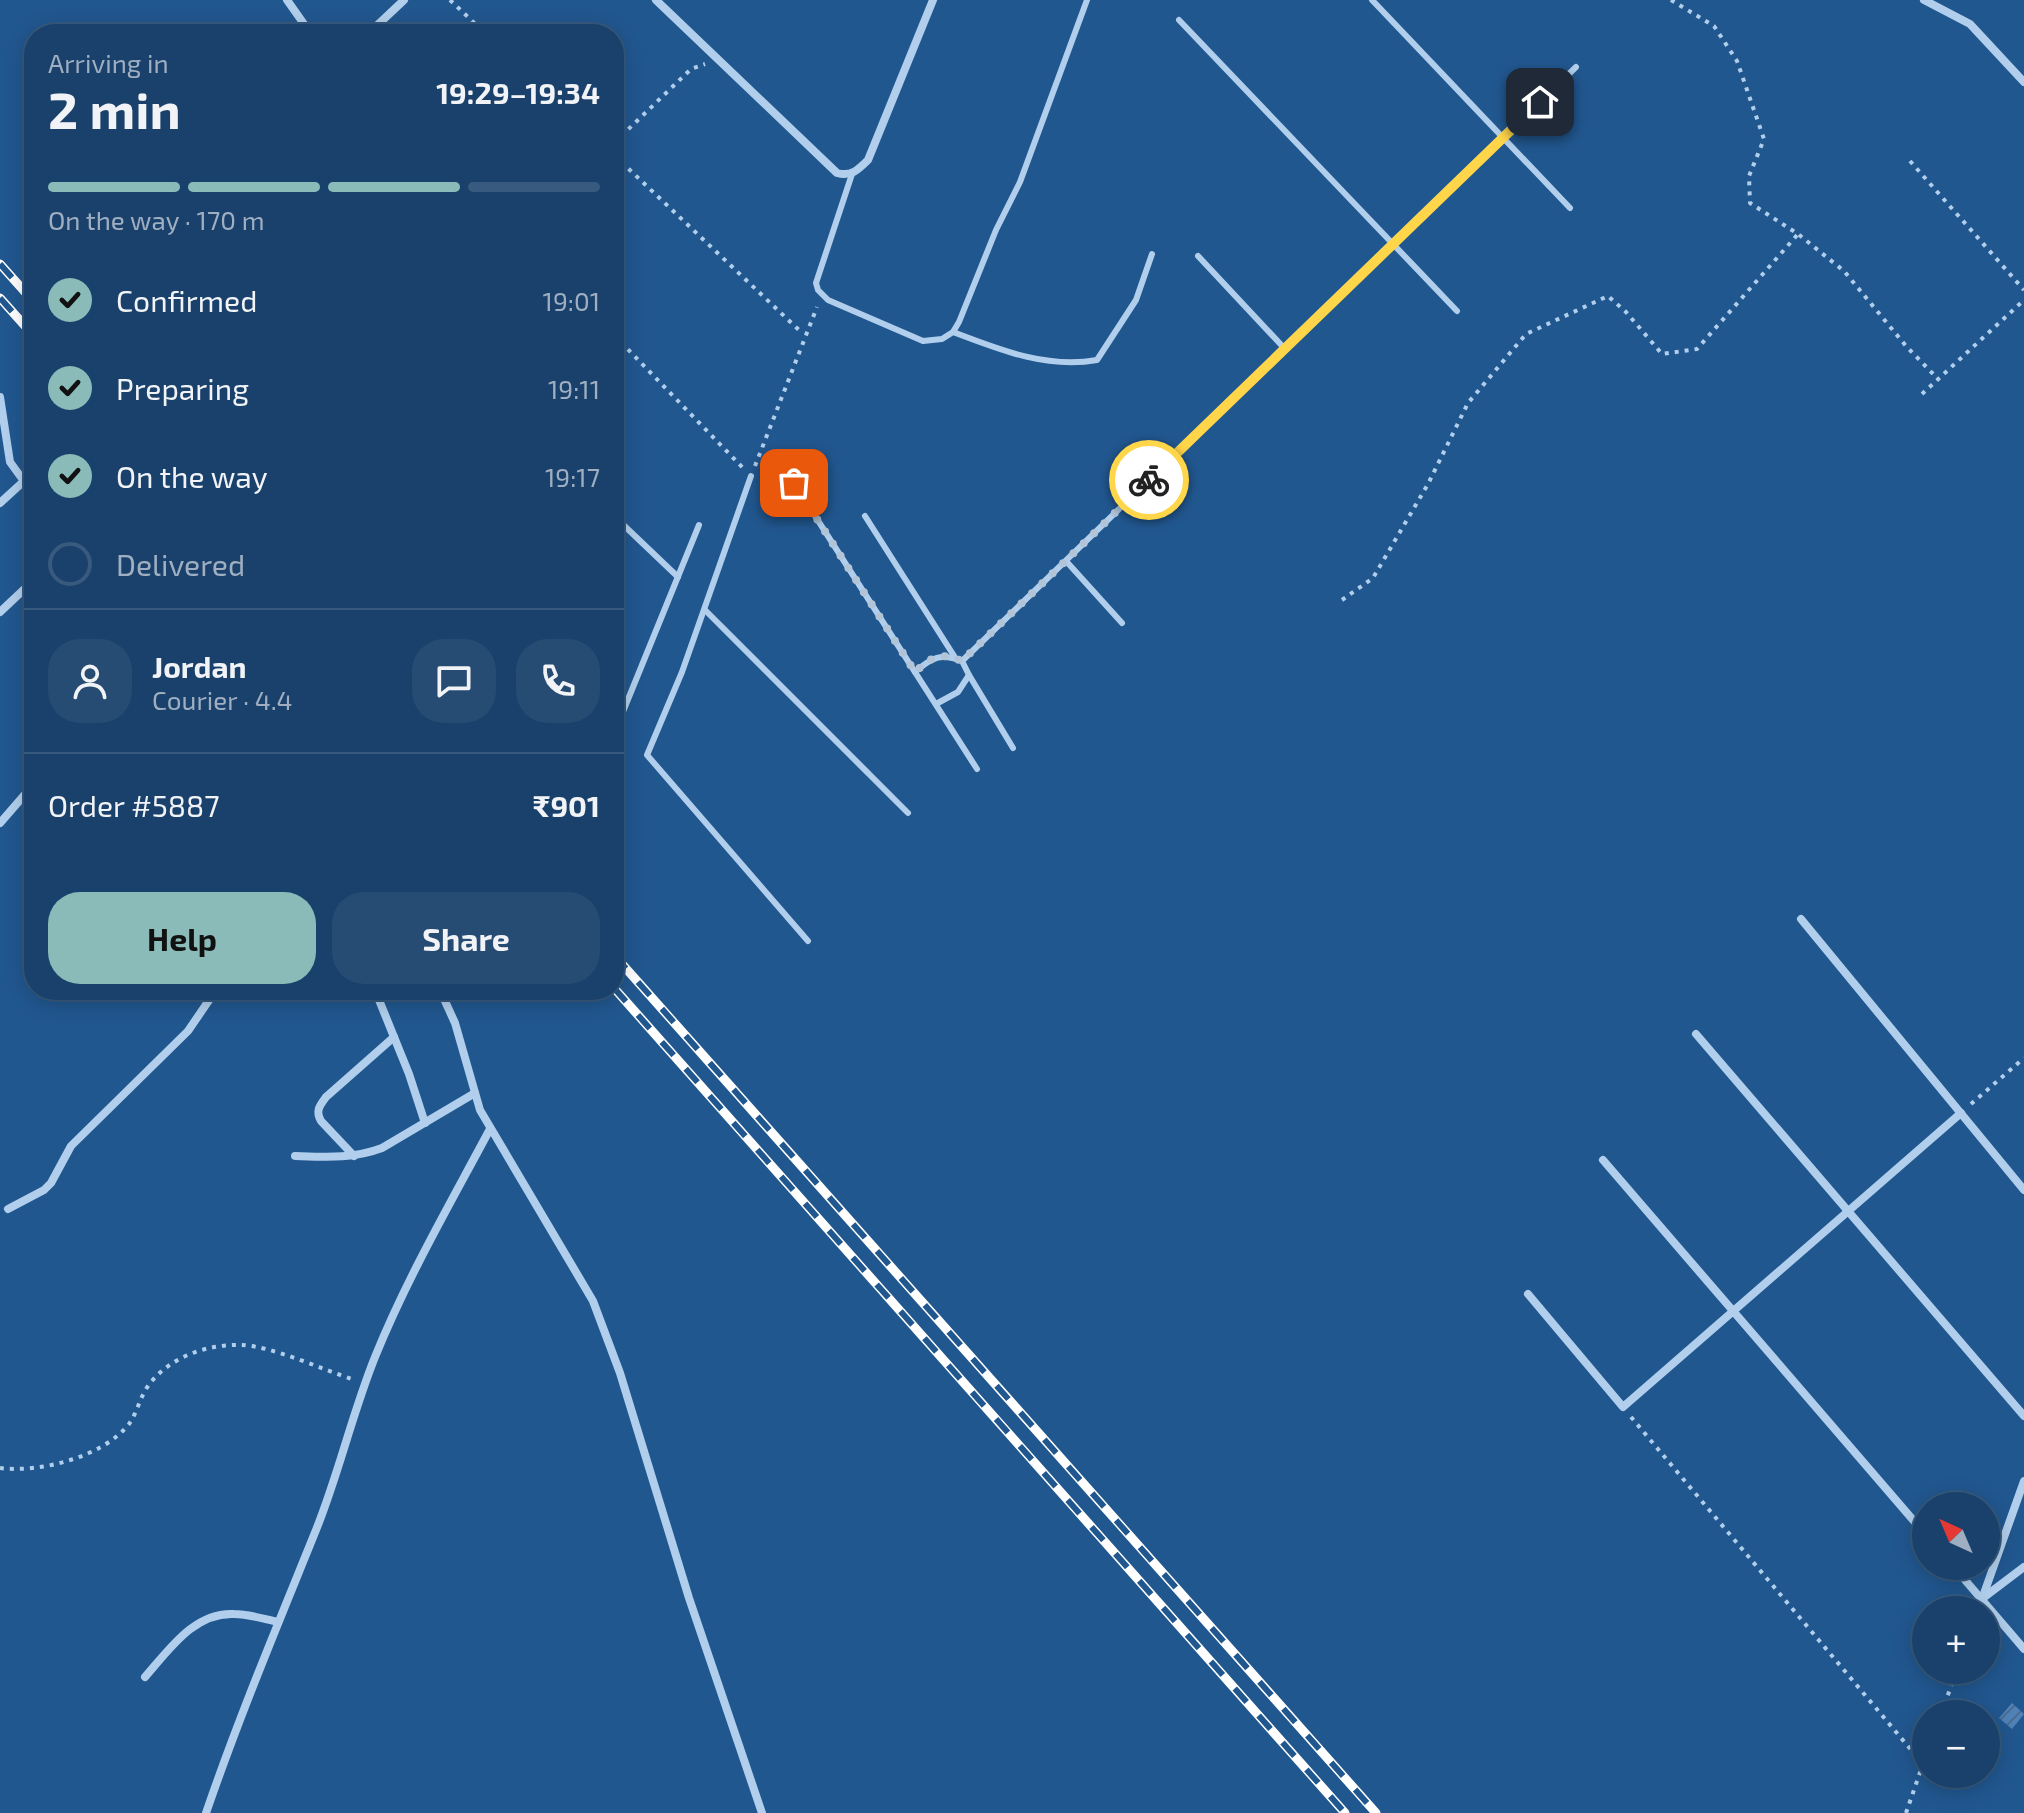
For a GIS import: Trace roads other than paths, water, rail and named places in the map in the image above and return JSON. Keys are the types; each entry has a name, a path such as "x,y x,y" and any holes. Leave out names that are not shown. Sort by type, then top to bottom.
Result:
{"street":[{"path":"287,0 304,24"},
{"path":"379,24 404,0"},
{"path":"656,0 837,173 852,174 868,160 933,0"},
{"path":"1924,0 1970,24 2024,82"},
{"path":"0,397 10,462 23,482 0,503"},
{"path":"0,612 24,589"},
{"path":"0,823 24,795"},
{"path":"1801,919 2024,1190"},
{"path":"8,1209 51,1183 71,1146 188,1031 209,1000"},
{"path":"379,1000 425,1123"},
{"path":"445,1000 490,1129 593,1301 620,1373 689,1598 762,1813"},
{"path":"1696,1034 2024,1416"},
{"path":"354,1156 321,1121 318,1108 326,1097 394,1037"},
{"path":"295,1156 354,1156 382,1148 475,1093"},
{"path":"1528,1294 1623,1407 1961,1113"},
{"path":"206,1813 318,1526 365,1383 410,1279 490,1129"},
{"path":"1603,1160 1912,1519"},
{"path":"1983,1596 2024,1481"},
{"path":"1986,1596 2024,1567"},
{"path":"1965,1580 1979,1596"},
{"path":"145,1677 177,1640 198,1623 234,1614 278,1622"},
{"path":"2000,1620 2024,1649"}],"lane":[{"path":"852,174 816,283 828,300 923,341 942,339 953,332 1020,182 1087,0"},
{"path":"1372,0 1570,208"},
{"path":"1179,20 1457,311"},
{"path":"959,660 1066,561 1576,67"},
{"path":"953,332 1024,357 1075,364 1097,360 1136,300 1152,254"},
{"path":"1198,256 1285,349"},
{"path":"751,476 705,610 647,755 808,941"},
{"path":"794,483 977,769"},
{"path":"865,516 1013,748"},
{"path":"624,709 699,525"},
{"path":"624,526 678,577"},
{"path":"1066,561 1122,623"},
{"path":"705,610 908,813"},
{"path":"915,672 929,660 943,654 959,660"},
{"path":"936,704 958,692 969,675"}],"railway":[{"path":"0,264 24,291"},
{"path":"0,298 24,325"},
{"path":"624,966 1376,1813"},
{"path":"624,999 1345,1813"}]}
